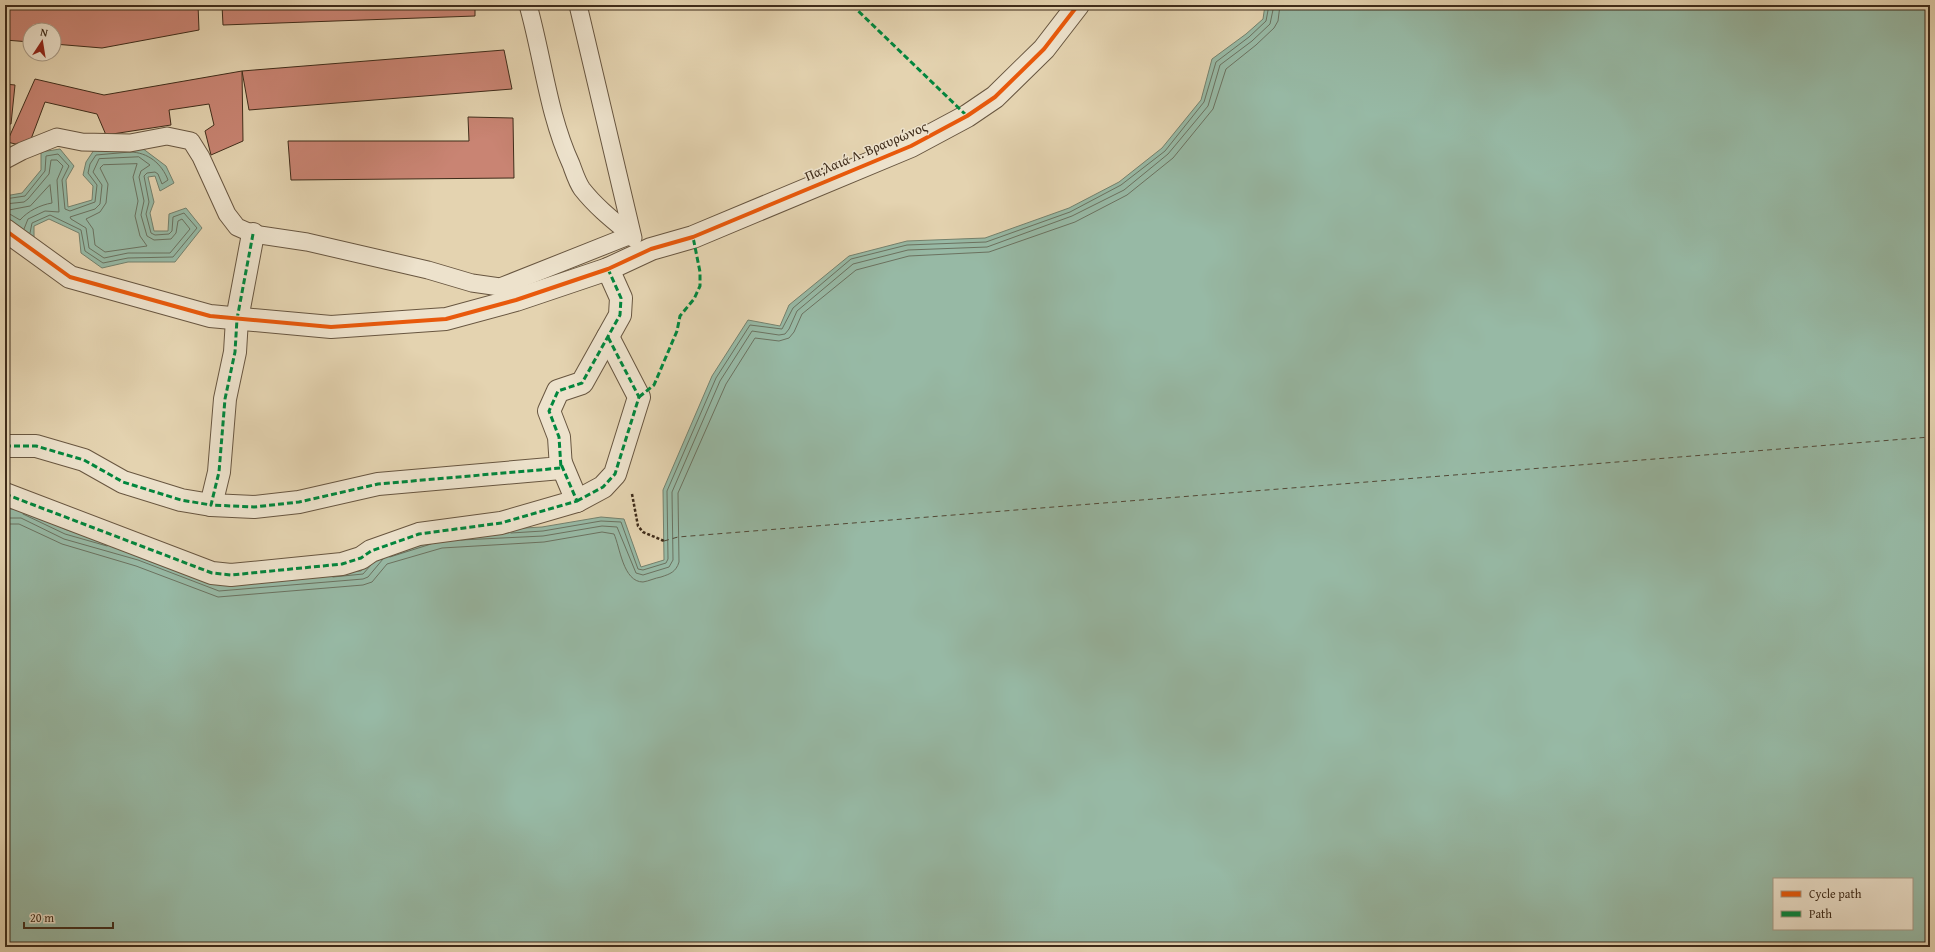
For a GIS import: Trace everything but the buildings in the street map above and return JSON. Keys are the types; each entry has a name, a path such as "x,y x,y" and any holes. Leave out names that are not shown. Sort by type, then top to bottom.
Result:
{"street":[{"name":"Πα;λαιά Λ. Βραυρώνος","path":"5,230 70,277 210,316 331,327 446,319 516,300 608,269 641,255 651,248 693,237 911,146 966,116 995,97 1044,49 1078,5"},
{"path":"211,505 219,472 225,399 235,352 237,319 253,234"},
{"path":"5,446 36,446 84,460 123,482 181,500 211,505 254,507 299,502 378,484 562,468 559,437 549,410 558,391 582,383 620,315 621,298 608,269"},
{"path":"5,494 212,573 231,575 342,564 361,558 371,552 419,534 501,523 577,501 603,487 615,474 639,397 608,337"},
{"path":"561,463 577,501"}],"lane":[{"path":"528,5 535,29 547,91 565,152 581,188 602,212 631,235"},
{"path":"578,5 631,235 641,255"},
{"path":"5,160 22,151 58,137 82,142 130,143 167,136 191,141 201,157 227,214 237,227 253,234 307,242 428,270 472,283 500,287 631,235"}],"path":[{"path":"615,474 629,488 634,500 638,526 643,532 664,542"}],"water":[{"path":"1265,5 1930,5 1930,947 5,947 5,509 23,509 67,530 141,551 220,582 361,571 378,551 439,533 542,527 601,517 624,519 641,567 664,560 663,490 712,376 748,320 780,326 789,305 849,256 907,241 985,238 1069,208 1119,182 1162,148 1201,100 1212,59 1246,34 1263,19"},
{"path":"142,148 166,166 174,183 160,191 155,176 148,177 154,202 150,213 154,231 168,231 169,214 186,208 202,228 175,262 128,262 102,268 81,253 79,233 49,219 34,226 34,240 5,227 5,196 22,193 41,170 41,152 60,149 74,166 66,180 68,207 92,200 93,186 83,175 86,162 94,150"}],"ferry route":[{"path":"664,541 678,537 1930,437"}],"marked path":[{"path":"852,5 967,116"},
{"path":"253,234 237,319 235,352 225,399 219,472 211,505 254,507 299,502 378,484 561,468 559,437 549,411 558,391 582,383 620,315 621,298 608,269"},
{"path":"639,397 654,385 677,331 680,316 694,299 700,286 700,272 693,237"},
{"path":"577,501 603,487 615,474 639,397 608,337"},
{"path":"5,446 36,446 84,460 123,482 181,500 211,505"},
{"path":"5,494 212,573 231,575 342,564 361,558 371,551 419,534 501,523 577,501 561,464"}],"cycle path":[{"path":"5,230 70,277 210,316 331,327 446,319 516,300 608,269 651,249 693,237 911,146 967,116 995,97 1044,49 1078,5"}]}
